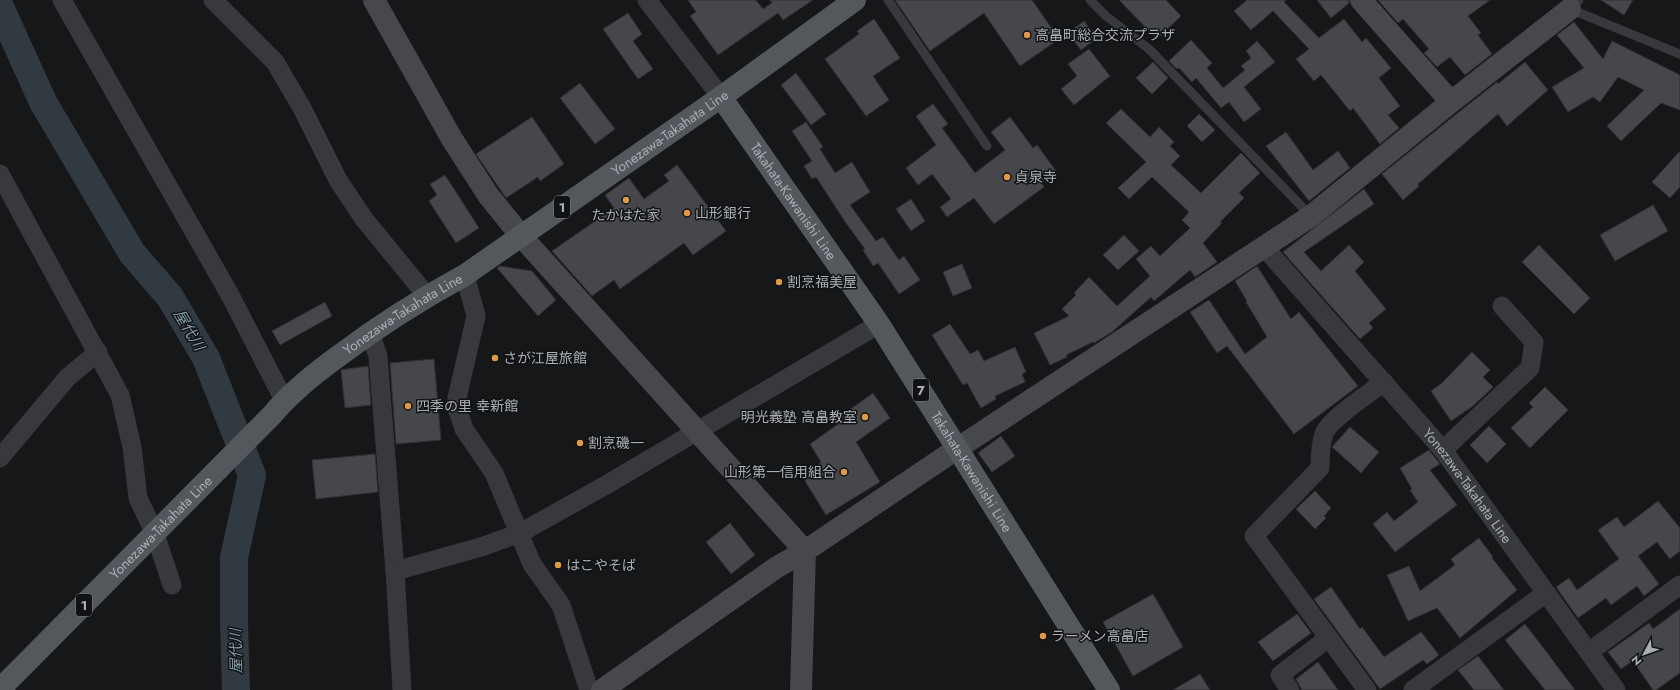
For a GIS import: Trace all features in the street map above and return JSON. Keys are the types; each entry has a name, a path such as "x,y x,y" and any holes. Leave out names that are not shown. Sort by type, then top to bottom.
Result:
{"main road":[{"name":"Yonezawa-Takahata Line","path":"0,689 278,408 324,367 370,333 427,296 465,275 721,97 855,0"},
{"name":"Takahata-Kawanishi Line","path":"721,97 879,324 1109,690"}],"street":[{"path":"62,0 230,295 278,408"},
{"path":"213,0 275,62 305,114 338,180 364,219 427,296"},
{"path":"374,0 452,138 488,195 521,236 805,551 802,690"},
{"path":"647,0 721,97"},
{"path":"1361,0 1451,102"},
{"path":"602,690 777,567 805,551 958,448 1311,216 1574,4"},
{"path":"0,174 120,395 132,447 138,498 161,527 172,585"},
{"name":"Yonezawa-Takahata Line","path":"1264,246 1443,450 1589,652"},
{"path":"465,275 476,316 457,398 458,411 464,429 494,473 532,564 561,605 589,690"},
{"path":"1443,450 1530,368 1534,342 1502,306"},
{"path":"396,571 481,547 520,533 606,485 879,324"},
{"path":"370,333 378,356 396,571 402,690"},
{"path":"0,458 67,378 98,352"},
{"path":"1367,690 1254,536 1320,468 1320,450 1324,433 1339,416 1384,382"},
{"path":"1616,690 1589,652 1680,585"},
{"path":"1413,690 1546,593"},
{"path":"1290,690 1280,675 1328,638"}],"lane":[{"path":"888,0 987,146"},
{"path":"1090,0 1106,16 1149,49 1311,216"},
{"path":"1574,4 1680,54"}],"building":[{"path":"688,0 756,0 763,9 772,3 770,0 813,0 783,20 778,13 718,55 690,16 696,12"},
{"name":"高畠町総合交流プラザ","path":"895,0 1032,0 1059,39 1020,66 984,13 930,51"},
{"path":"1119,0 1166,0 1181,16 1157,39"},
{"path":"1247,0 1286,0 1284,2 1319,38 1344,19 1362,42 1366,38 1391,68 1379,78 1400,106 1388,115 1399,128 1380,144 1353,108 1350,111 1321,75 1314,81 1296,59 1309,49 1273,11 1251,30 1234,11"},
{"path":"1317,0 1349,0 1349,3 1331,18"},
{"path":"1378,0 1490,0 1468,16 1481,33 1478,35 1492,54 1465,75 1450,57 1437,67 1424,53 1429,49 1403,19 1398,23"},
{"path":"1601,0 1633,0 1624,15"},
{"path":"628,13 642,34 633,41 653,69 638,79 603,29"},
{"path":"874,19 900,58 873,76 889,100 866,116 825,59 859,34 857,31"},
{"path":"1084,21 1097,38 1081,50 1068,33"},
{"path":"1574,22 1603,59 1612,41 1680,75 1680,110 1661,103 1621,141 1607,126 1644,90 1618,77 1600,102 1593,97 1568,112 1552,87 1584,68 1557,35"},
{"path":"1191,40 1212,63 1207,68 1223,88 1245,70 1241,66 1251,58 1246,51 1257,41 1275,62 1244,87 1261,109 1244,122 1229,102 1221,108 1196,78 1192,82 1179,68 1177,69 1169,61"},
{"path":"1089,49 1110,76 1074,105 1061,89 1077,76 1068,64"},
{"path":"1153,62 1168,78 1152,94 1136,78"},
{"path":"1525,62 1548,90 1507,126 1498,114 1418,184 1419,186 1403,200 1382,174 1497,82 1498,84"},
{"path":"796,73 826,114 811,125 781,85"},
{"path":"580,83 615,129 595,144 560,98"},
{"path":"933,104 948,124 942,128 975,173 1005,150 991,132 1010,117 1033,148 1037,145 1056,171 1041,182 1044,187 994,224 974,198 947,217 940,207 951,199 932,174 918,185 906,168 936,145 916,116"},
{"path":"1121,109 1150,137 1159,127 1174,142 1170,146 1180,156 1171,165 1201,193 1241,153 1260,173 1239,193 1244,198 1220,222 1222,223 1203,243 1217,262 1195,277 1190,270 1154,301 1151,297 1112,332 1094,343 1093,342 1066,355 1067,357 1050,365 1034,333 1069,316 1062,309 1076,295 1074,293 1089,277 1117,306 1150,276 1136,259 1151,246 1160,256 1190,228 1182,220 1189,212 1152,177 1129,199 1118,188 1146,162 1106,123"},
{"path":"1199,114 1215,130 1202,142 1187,126"},
{"path":"532,117 564,164 540,181 538,177 506,198 476,154"},
{"path":"806,122 823,147 820,149 835,173 852,162 870,192 850,205 876,241 883,237 899,260 904,256 920,280 899,294 878,263 873,266 863,250 865,249 816,177 812,179 804,166 812,161 792,131"},
{"path":"1286,132 1313,170 1338,151 1350,168 1309,201 1266,146"},
{"path":"1680,151 1680,187 1670,198 1652,182"},
{"path":"677,165 726,231 693,255 684,243 620,289 614,280 592,296 552,251 614,208 605,195 629,178 644,199 669,181 664,175"},
{"path":"445,175 479,228 456,243 429,201 437,195 430,184"},
{"path":"1364,189 1374,204 1304,252 1321,271 1349,245 1364,262 1355,271 1386,309 1369,323 1373,328 1360,339 1283,252"},
{"path":"911,199 925,221 911,231 896,209"},
{"path":"1653,205 1668,231 1615,261 1600,235"},
{"path":"1124,235 1139,251 1118,270 1103,255"},
{"path":"1539,245 1590,298 1574,314 1522,262"},
{"path":"962,264 972,288 953,296 943,272"},
{"path":"500,266 532,271 556,300 538,316 497,268"},
{"path":"1257,266 1291,319 1299,312 1358,386 1294,434 1227,346 1217,353 1190,312 1209,300 1245,354 1267,337 1235,281"},
{"path":"325,302 332,316 280,345 272,331"},
{"path":"950,324 970,354 978,350 984,361 1015,347 1026,372 1022,374 1025,382 995,396 996,399 981,408 967,383 963,385 932,335"},
{"path":"1472,352 1490,370 1483,377 1493,387 1473,406 1451,421 1431,391 1442,383"},
{"path":"434,359 441,440 396,444 390,363"},
{"path":"368,366 371,405 345,408 341,370"},
{"path":"1545,387 1568,410 1530,448 1511,428 1533,407 1529,403"},
{"name":"山形第一信用組合","path":"873,393 890,418 856,442 880,482 826,515 805,481 821,462 810,444 844,420 841,416"},
{"path":"1489,426 1506,444 1487,463 1470,445"},
{"path":"1350,427 1379,452 1361,473 1332,447"},
{"path":"1001,436 1015,456 992,472 978,453"},
{"path":"1429,450 1440,464 1430,470 1457,505 1395,552 1373,524 1387,512 1394,521 1418,502 1410,490 1412,489 1400,468"},
{"path":"375,454 378,492 316,499 312,460"},
{"path":"1315,491 1331,508 1324,516 1326,518 1315,529 1296,509"},
{"path":"1658,501 1680,528 1680,551 1670,559 1657,542 1638,556 1659,584 1644,596 1637,586 1611,605 1606,598 1578,618 1556,587 1569,578 1577,590 1619,559 1598,530 1617,517 1624,527"},
{"path":"730,523 755,555 731,574 706,542"},
{"path":"1479,538 1493,557 1492,558 1517,590 1460,638 1437,608 1408,621 1387,575 1409,566 1420,591 1455,565 1451,559"},
{"path":"1331,587 1360,629 1362,627 1384,657 1421,632 1439,655 1427,664 1423,660 1380,689 1314,599"},
{"path":"1153,594 1183,647 1133,676 1103,622"},
{"path":"1680,609 1680,673 1656,690 1653,690 1633,661 1621,669 1608,652 1649,623 1653,629"},
{"path":"1297,614 1311,633 1273,661 1258,642"},
{"path":"1525,624 1575,690 1545,690 1505,640"},
{"path":"1478,656 1504,690 1474,690 1458,670"},
{"path":"1318,662 1338,690 1302,690 1296,679"},
{"path":"1200,674 1210,690 1173,690"}],"waterway":[{"name":"屋代川","path":"0,7 43,102 132,253 170,297 206,358 252,475 234,558 236,690"}],"place":[{"name":"高畠町総合交流プラザ","path":"1027,35"},
{"name":"貞泉寺","path":"1007,177"},
{"name":"たかはた家","path":"626,200"},
{"name":"山形銀行","path":"687,213"},
{"name":"割烹福美屋","path":"779,282"},
{"name":"さが江屋旅館","path":"495,358"},
{"name":"四季の里 幸新館","path":"408,406"},
{"name":"明光義塾 高畠教室","path":"865,417"},
{"name":"割烹磯一","path":"580,443"},
{"name":"山形第一信用組合","path":"844,472"},
{"name":"はこやそば","path":"558,565"},
{"name":"ラーメン高畠店","path":"1043,636"}]}
